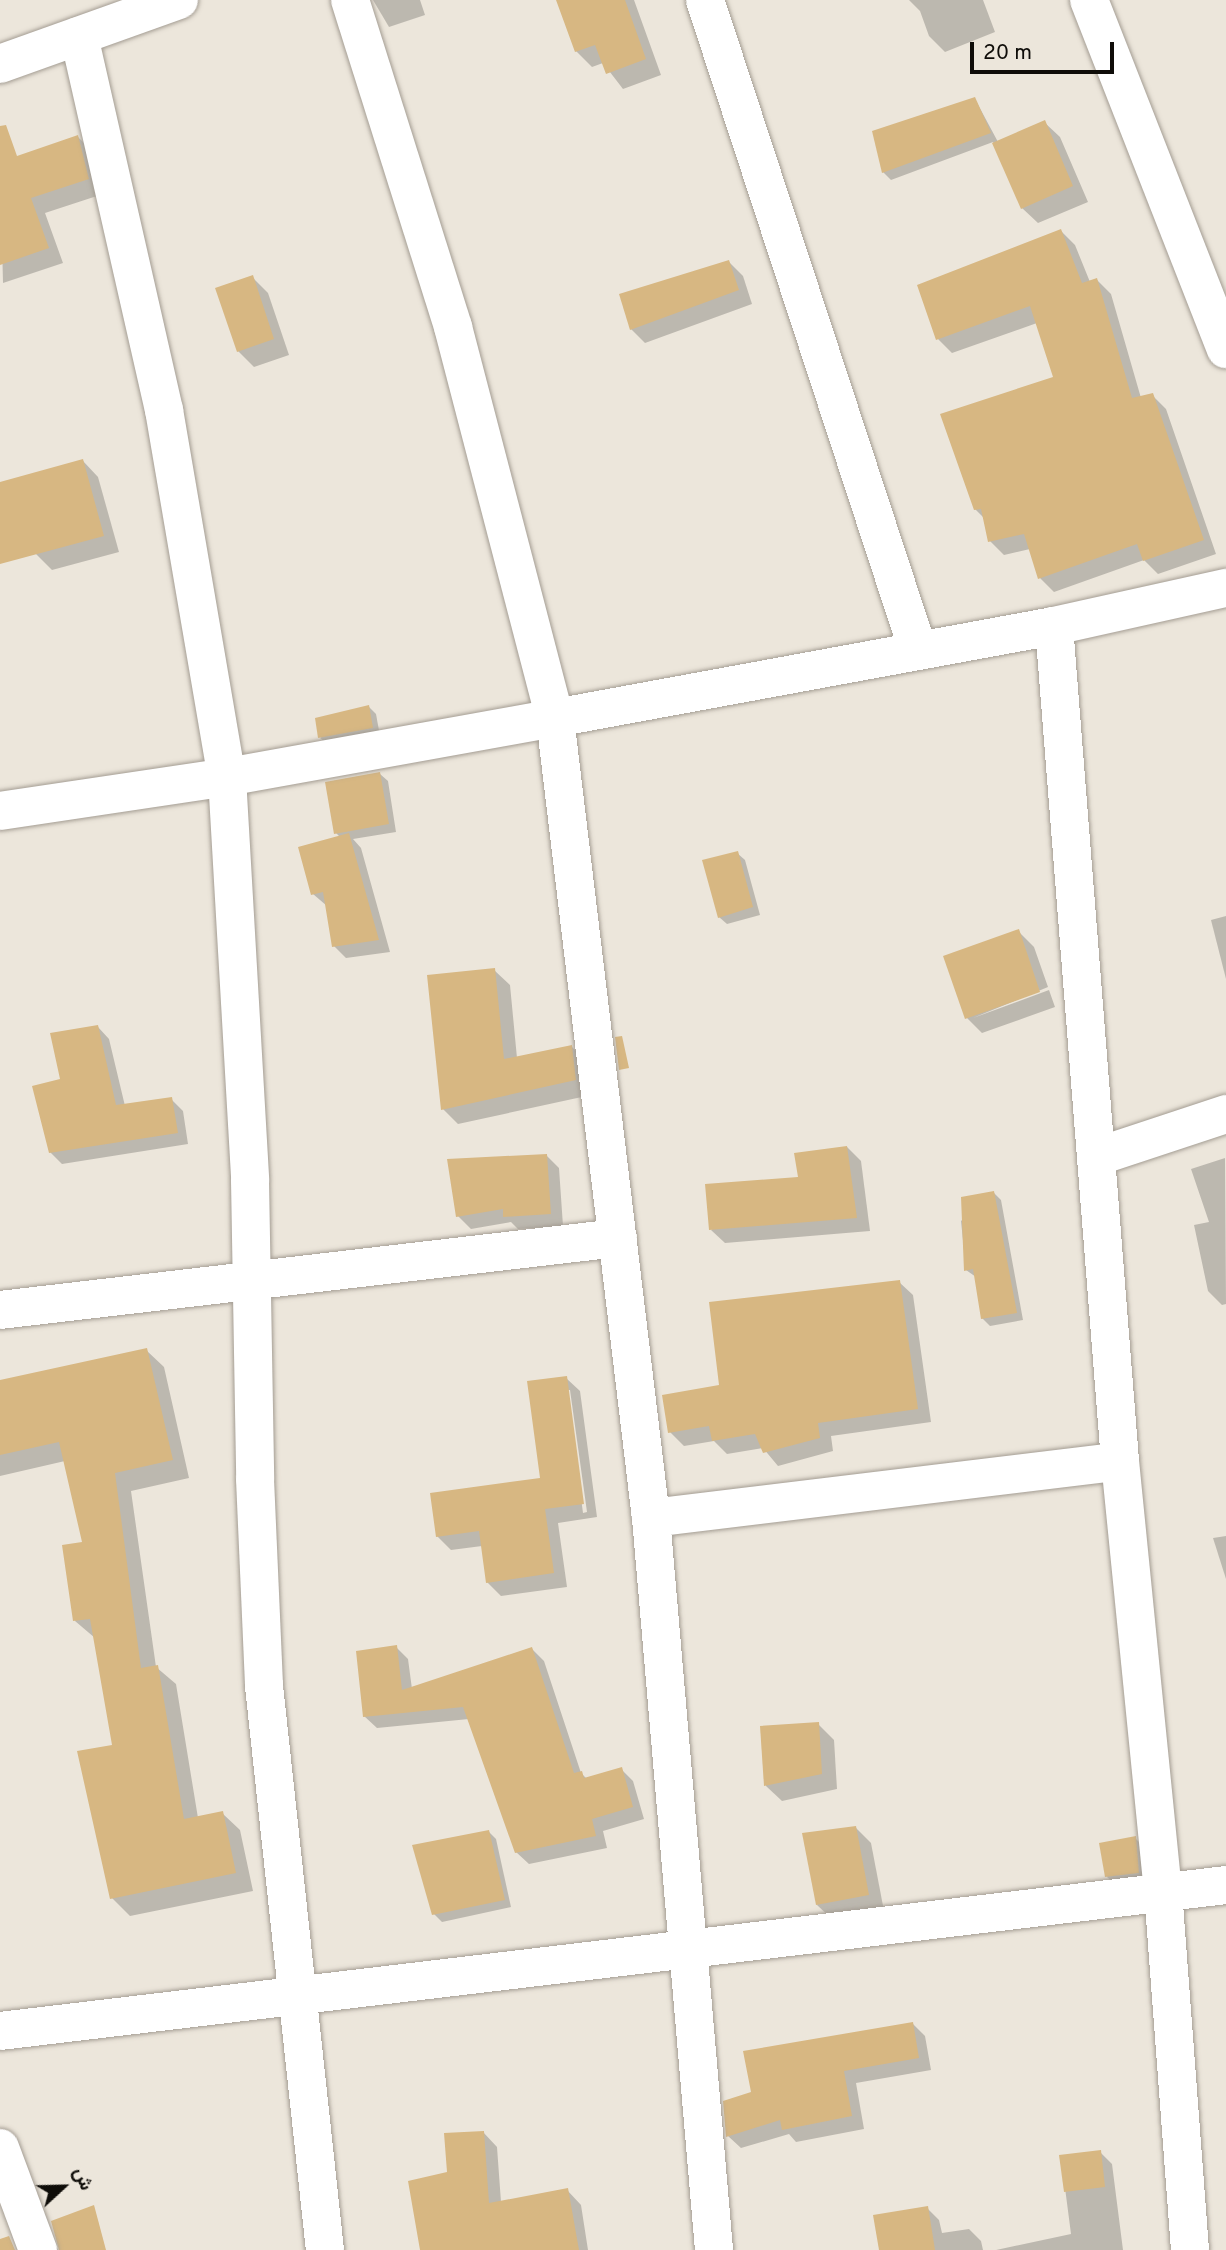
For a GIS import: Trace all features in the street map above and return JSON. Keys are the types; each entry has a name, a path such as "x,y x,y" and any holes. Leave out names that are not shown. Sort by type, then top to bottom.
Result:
{"street":[{"path":"0,64 179,0"},
{"path":"350,0 453,327 555,718 651,1518 714,2250"},
{"path":"705,0 918,650"},
{"path":"1089,0 1226,349"},
{"path":"79,36 164,410 228,776 252,1283 264,1686 325,2250"},
{"path":"0,811 228,776 555,718 1054,625 1226,588"},
{"path":"1054,625 1099,1156 1120,1461 1163,1892 1190,2250"},
{"path":"1099,1156 1226,1114"},
{"path":"0,1310 252,1283 618,1238"},
{"path":"651,1518 1120,1461"},
{"path":"0,2031 1226,1885"},
{"path":"0,2148 38,2250"}],"building":[{"path":"556,0 625,0 646,59 606,74 595,45 575,52"},
{"path":"975,97 991,133 882,173 872,131"},
{"path":"1045,120 1073,186 1021,209 992,143"},
{"path":"6,125 17,156 78,135 89,179 31,198 49,248 0,265 0,126"},
{"path":"1061,229 1082,283 1097,278 1132,398 1153,393 1204,540 1143,561 1137,544 1038,579 1024,534 988,542 981,509 974,510 940,414 1053,377 1030,306 936,340 917,285"},
{"path":"729,260 739,290 630,330 619,294"},
{"path":"253,275 274,339 237,352 215,288"},
{"path":"83,459 104,536 0,564 0,482"},
{"path":"369,705 373,728 318,738 315,718"},
{"path":"380,772 389,824 334,834 325,782"},
{"path":"349,833 379,940 332,947 323,892 311,895 298,847"},
{"path":"738,851 753,907 718,918 702,860"},
{"path":"1019,929 1040,992 965,1019 943,956"},
{"path":"495,968 504,1059 572,1045 576,1080 441,1110 427,975"},
{"path":"98,1025 116,1105 172,1097 178,1133 49,1153 32,1086 60,1079 50,1033"},
{"path":"622,1036 629,1068 619,1070 615,1037"},
{"path":"847,1146 857,1218 709,1230 705,1184 798,1177 794,1153"},
{"path":"547,1154 551,1214 503,1217 503,1209 456,1217 447,1159"},
{"path":"994,1191 1017,1313 981,1319 973,1269 964,1271 961,1197"},
{"path":"900,1280 918,1409 818,1423 820,1438 763,1453 755,1434 712,1441 709,1426 668,1433 662,1395 719,1385 709,1302"},
{"path":"147,1348 173,1460 115,1473 141,1668 158,1665 184,1819 223,1811 236,1873 110,1899 77,1751 112,1745 90,1619 73,1621 62,1545 82,1542 59,1442 0,1455 0,1380"},
{"path":"567,1376 584,1504 545,1509 554,1573 486,1583 479,1531 436,1537 430,1493 540,1478 527,1381"},
{"path":"397,1645 402,1690 532,1647 574,1773 582,1771 584,1778 622,1767 633,1807 592,1819 596,1836 515,1853 463,1707 363,1717 356,1651"},
{"path":"819,1722 822,1774 764,1786 760,1726"},
{"path":"856,1826 869,1895 816,1905 802,1833"},
{"path":"489,1830 505,1900 432,1915 412,1845"},
{"path":"1136,1836 1139,1873 1105,1877 1099,1843"},
{"path":"913,2022 919,2058 844,2071 852,2116 782,2130 780,2120 726,2137 723,2101 751,2092 743,2051"},
{"path":"484,2131 489,2203 568,2188 579,2250 420,2250 408,2181 447,2172 444,2133"},
{"path":"1101,2150 1105,2187 1064,2192 1059,2155"},
{"path":"94,2205 106,2250 59,2250 51,2221"},
{"path":"928,2206 935,2250 879,2250 873,2215"},
{"path":"9,2236 15,2250 0,2250 0,2239"}]}
